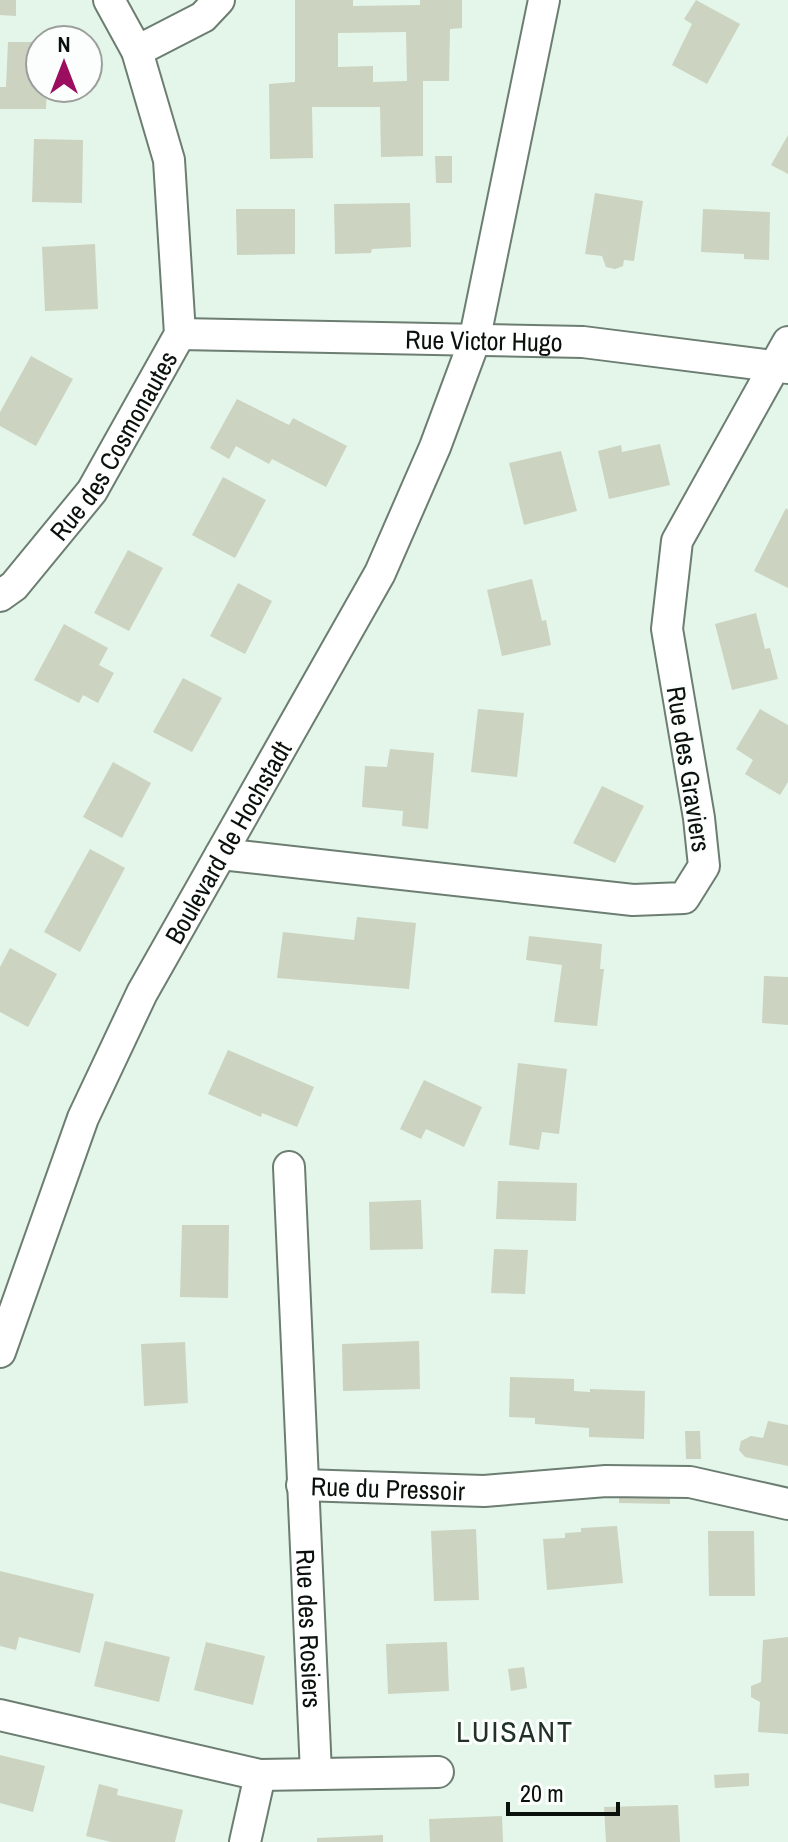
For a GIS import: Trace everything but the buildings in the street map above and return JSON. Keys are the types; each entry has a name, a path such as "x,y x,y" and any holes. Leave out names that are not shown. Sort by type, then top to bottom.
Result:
{"street":[{"name":"Rue des Cosmonautes","path":"0,596 14,586 92,491 180,334 169,160 137,51 109,0"},
{"path":"137,51 203,17 219,0"},
{"name":"Boulevard de Hochstadt","path":"0,1352 83,1118 142,993 380,573 435,447 474,342 544,0"},
{"name":"Rue Victor Hugo","path":"180,334 583,342 784,358"},
{"name":"Rue des Graviers","path":"221,854 633,900 684,898 704,866 699,818 667,629 677,541 784,358"},
{"name":"Rue du Pressoir","path":"289,1167 302,1485 484,1491 606,1481 690,1482 788,1504"},
{"name":"Rue des Rosiers","path":"302,1485 316,1773"},
{"path":"0,1715 260,1775 438,1772"},
{"path":"245,1842 260,1775"}],"district":[{"name":"LUISANT","path":"515,1731"}]}
